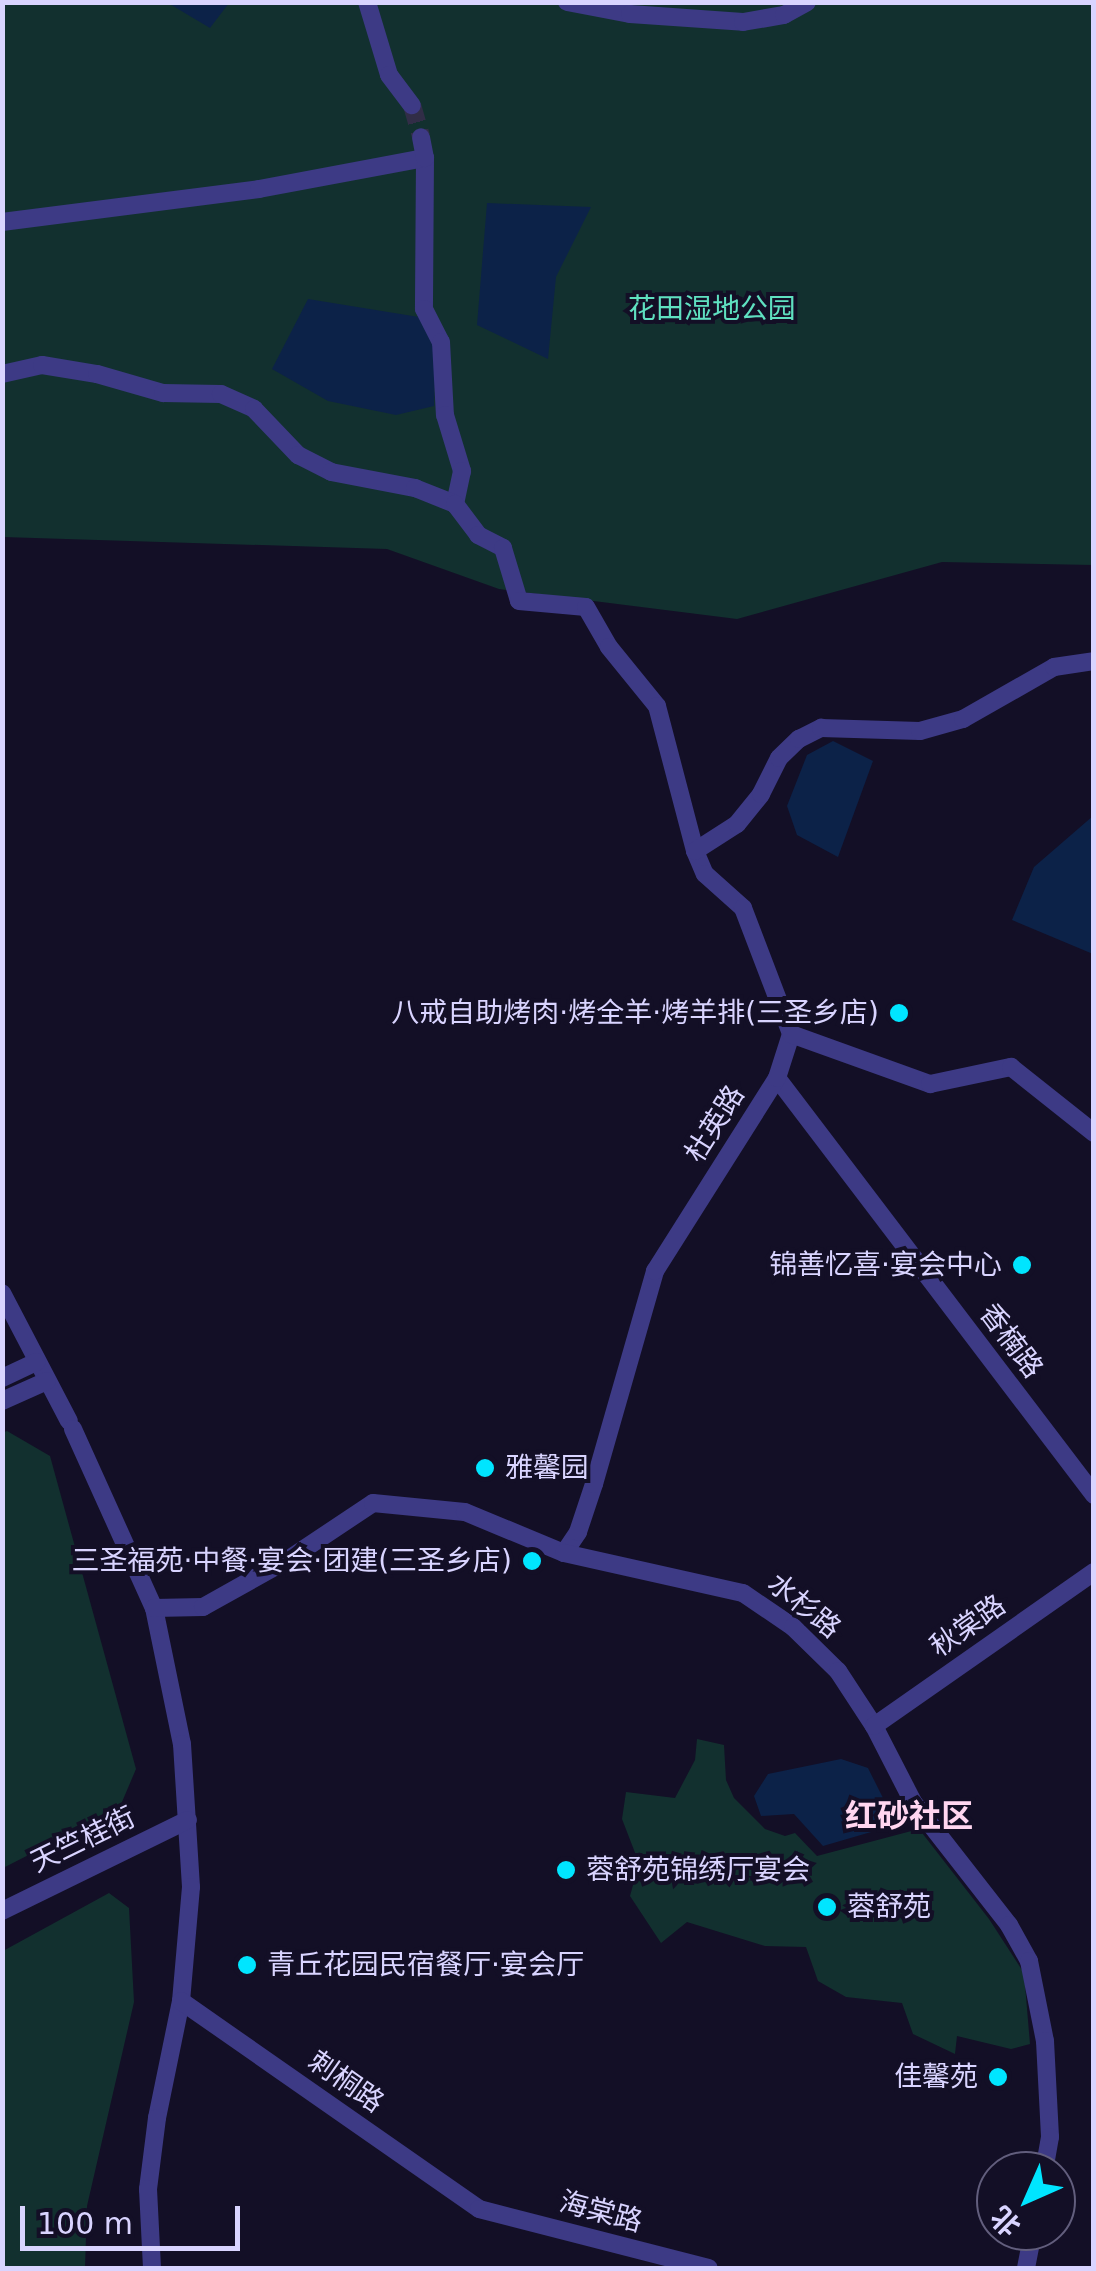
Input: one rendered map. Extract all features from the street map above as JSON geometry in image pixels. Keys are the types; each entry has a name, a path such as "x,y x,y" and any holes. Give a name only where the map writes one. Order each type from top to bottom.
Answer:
{"street":[{"path":"367,2 389,75 412,105"},
{"path":"568,2 630,14 743,22 784,15 807,2"},
{"path":"421,137 425,158 424,308 441,342 445,414 462,471 455,504"},
{"path":"2,222 258,189 425,158"},
{"path":"2,374 42,365 97,374 164,393 221,394 254,409 298,456 331,472 415,488 455,504 478,535 504,548 519,602 586,608 609,647 658,706 695,851 705,874 743,908 791,1034 930,1084 1011,1067 1094,1133"},
{"path":"695,851 737,824 761,794 779,758 799,739 821,728 920,731 963,719 1054,667 1094,662"},
{"name":"杜英路","path":"564,1553 578,1532 594,1484 654,1271 777,1078 791,1034"},
{"name":"香楠路","path":"777,1078 1094,1495"},
{"path":"2,1293 71,1425 154,1608 182,1744 191,1887 181,2001 157,2118 148,2189 152,2268"},
{"path":"2,1378 37,1362"},
{"path":"2,1401 47,1382"},
{"name":"水杉路","path":"154,1608 203,1607 290,1558 373,1503 465,1512 564,1553 744,1593 793,1628 838,1671 874,1726 913,1802 1008,1926 1029,1961 1044,2041 1048,2151"},
{"name":"秋棠路","path":"874,1726 1094,1572"},
{"name":"天竺桂街","path":"2,1911 188,1820"},
{"name":"刺桐路","path":"181,2001 479,2209"},
{"name":"海棠路","path":"479,2209 709,2268"}],"green space":[{"name":"花田湿地公园","path":"3,3 1093,3 1093,565 942,562 737,619 499,589 387,549 3,537"},
{"path":"7,1431 50,1456 136,1769 119,1809 3,1868 2,1433"},
{"path":"697,1739 724,1745 726,1780 734,1798 765,1829 785,1836 795,1833 817,1856 919,1829 989,1919 1024,1973 1030,2044 1011,2049 957,2036 955,2054 913,2034 902,2003 846,1997 818,1981 806,1947 765,1946 687,1922 661,1943 630,1896 639,1863 622,1819 626,1792 675,1798 695,1760"},
{"path":"109,1893 129,1908 134,2002 87,2206 85,2268 3,2268 3,1951"}],"water":[{"path":"229,2 210,28 168,3"},
{"path":"487,203 591,207 556,277 548,359 477,325"},
{"path":"308,299 425,318 436,343 434,406 396,415 328,401 272,369"},
{"path":"833,741 873,761 838,857 797,835 787,806 807,755"},
{"path":"1093,816 1093,954 1012,920 1034,867"},
{"path":"841,1759 868,1768 890,1812 878,1830 823,1846 794,1814 761,1816 754,1796 768,1774"}],"tunnel":[{"path":"412,105 421,137"}],"place":[{"name":"八戒自助烤肉·烤全羊·烤羊排(三圣乡店)","path":"899,1013"},
{"name":"锦善忆喜·宴会中心","path":"1022,1265"},
{"name":"雅馨园","path":"485,1468"},
{"name":"三圣福苑·中餐·宴会·团建(三圣乡店)","path":"532,1561"},
{"name":"蓉舒苑锦绣厅宴会","path":"566,1870"},
{"name":"蓉舒苑","path":"827,1907"},
{"name":"青丘花园民宿餐厅·宴会厅","path":"247,1965"},
{"name":"佳馨苑","path":"998,2077"}],"district":[{"name":"红砂社区","path":"909,1816"}]}
